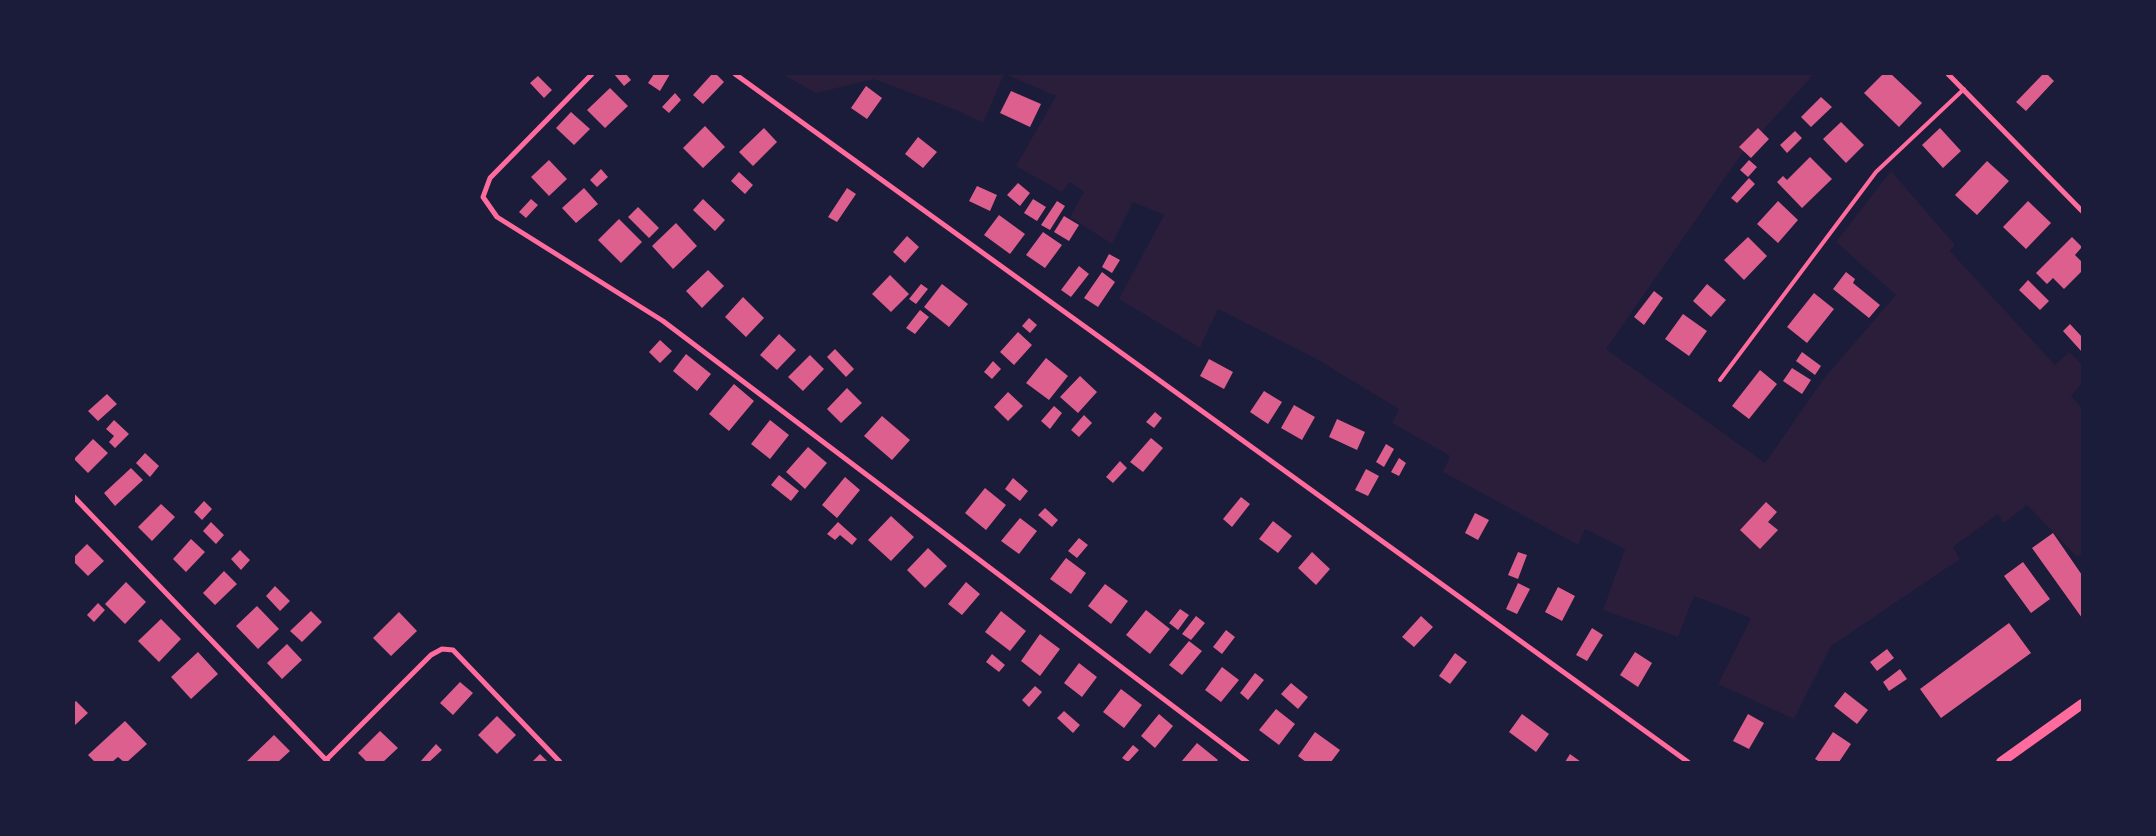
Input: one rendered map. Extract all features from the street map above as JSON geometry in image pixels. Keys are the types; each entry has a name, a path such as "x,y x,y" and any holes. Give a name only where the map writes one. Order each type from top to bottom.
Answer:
{"main road":[{"path":"2001,762 2082,704"}],"street":[{"path":"592,74 490,178 483,197 497,217 663,321 1246,762"},
{"path":"735,74 1688,762"},
{"path":"1948,74 2082,211"},
{"path":"74,497 327,761 431,655 442,649 452,650 560,762"}],"lane":[{"path":"1720,380 1876,172 1964,90"}],"shaded area":[{"path":"782,74 1004,74 983,123 956,110 874,79 816,93"},
{"path":"1005,74 1814,74 1743,152 1606,349 1765,463 1825,377 1896,295 1836,242 1891,171 1955,245 1950,251 2055,365 2069,352 2082,364 2082,383 2071,396 2082,408 2082,554 2077,557 2027,505 2004,523 1998,514 1953,547 1960,559 1831,646 1794,719 1718,684 1751,618 1694,596 1678,637 1603,610 1625,549 1585,529 1578,545 1443,472 1450,456 1392,423 1399,409 1313,357 1218,309 1200,348 1119,299 1164,215 1133,202 1112,244 1070,217 1084,192 1070,182 1062,192 1016,166 1056,96"}],"building":[{"path":"614,74 626,74 631,80 624,86"},
{"path":"654,74 670,74 660,91 648,83"},
{"path":"712,74 716,74 724,82 703,104 693,95"},
{"path":"1883,74 1891,74 1922,103 1899,127 1864,93"},
{"path":"2043,74 2047,74 2054,81 2026,111 2016,102"},
{"path":"538,76 552,90 544,98 530,83"},
{"path":"866,86 882,98 867,119 851,108"},
{"path":"610,88 628,106 605,128 587,110"},
{"path":"1011,91 1041,104 1030,127 1000,113"},
{"path":"675,93 681,100 669,113 662,107"},
{"path":"1821,97 1832,107 1811,127 1801,117"},
{"path":"571,112 590,129 574,145 556,128"},
{"path":"1841,122 1864,145 1846,163 1823,139"},
{"path":"705,126 725,147 703,168 683,148"},
{"path":"764,128 777,142 753,166 739,152"},
{"path":"1758,128 1769,139 1751,158 1739,147"},
{"path":"1940,128 1961,151 1943,168 1922,145"},
{"path":"1795,131 1802,138 1787,153 1780,145"},
{"path":"918,137 937,152 923,168 905,154"},
{"path":"1810,157 1832,179 1802,208 1777,182 1783,176 1787,180"},
{"path":"549,160 567,179 549,196 531,177"},
{"path":"1749,160 1757,167 1748,177 1740,170"},
{"path":"1987,161 2009,181 1977,215 1955,195"},
{"path":"601,169 608,177 597,187 590,180"},
{"path":"739,172 753,185 745,194 731,181"},
{"path":"1749,178 1755,184 1737,203 1731,198"},
{"path":"1018,183 1030,193 1020,206 1007,195"},
{"path":"977,186 997,195 990,211 969,201"},
{"path":"584,188 598,204 576,223 562,208"},
{"path":"847,188 856,194 837,222 828,217"},
{"path":"531,199 538,205 526,218 519,212"},
{"path":"703,199 725,220 715,231 693,210"},
{"path":"1033,199 1046,207 1037,221 1024,213"},
{"path":"1057,201 1065,206 1050,230 1041,225"},
{"path":"1778,201 1798,220 1778,243 1757,224"},
{"path":"2028,201 2051,223 2026,249 2003,227"},
{"path":"638,207 659,228 649,238 628,217"},
{"path":"999,215 1025,234 1010,254 984,235"},
{"path":"1064,216 1079,225 1069,241 1054,232"},
{"path":"619,219 642,242 621,263 598,240"},
{"path":"676,223 697,246 673,269 652,246"},
{"path":"1043,232 1062,245 1045,268 1026,255"},
{"path":"907,236 919,247 905,263 893,252"},
{"path":"1748,237 1767,256 1744,280 1724,260"},
{"path":"2072,237 2082,247 2075,255 2082,262 2082,271 2064,289 2053,278 2047,284 2036,273"},
{"path":"1109,254 1120,260 1112,273 1102,267"},
{"path":"1079,266 1089,274 1071,297 1061,290"},
{"path":"708,270 724,286 702,308 686,291"},
{"path":"1102,272 1115,282 1098,307 1084,298"},
{"path":"1846,272 1855,279 1853,283 1880,305 1869,318 1833,289"},
{"path":"890,275 909,294 891,312 872,294"},
{"path":"2028,280 2049,301 2040,310 2019,290"},
{"path":"921,284 928,289 916,304 909,299"},
{"path":"942,284 968,304 949,327 924,307"},
{"path":"1707,284 1726,300 1711,317 1693,301"},
{"path":"1654,291 1663,298 1644,325 1634,317"},
{"path":"1814,293 1834,309 1807,343 1787,327"},
{"path":"743,297 764,318 746,337 725,317"},
{"path":"920,310 929,317 915,334 906,328"},
{"path":"1683,314 1707,331 1689,356 1665,339"},
{"path":"1029,318 1037,325 1030,333 1022,326"},
{"path":"2070,324 2082,337 2082,352 2063,331"},
{"path":"1018,332 1032,345 1014,365 1000,352"},
{"path":"779,334 796,350 777,370 760,355"},
{"path":"660,340 672,351 660,363 649,352"},
{"path":"835,349 854,369 846,377 827,357"},
{"path":"1802,352 1821,366 1815,375 1796,361"},
{"path":"686,354 711,374 697,391 673,371"},
{"path":"810,355 824,369 803,391 788,377"},
{"path":"1046,358 1068,376 1049,400 1026,383"},
{"path":"1209,359 1233,372 1224,389 1200,376"},
{"path":"993,361 1001,369 992,379 984,372"},
{"path":"1792,368 1811,380 1802,394 1783,381"},
{"path":"1760,370 1777,384 1749,419 1732,406"},
{"path":"1080,376 1097,392 1078,413 1060,397"},
{"path":"734,384 754,401 729,431 709,414"},
{"path":"847,388 862,403 841,423 827,409"},
{"path":"1264,391 1282,402 1268,424 1250,412"},
{"path":"1008,392 1023,406 1008,421 994,407"},
{"path":"107,394 117,404 98,421 88,411"},
{"path":"1294,405 1315,417 1302,440 1281,428"},
{"path":"1054,406 1062,413 1050,429 1041,421"},
{"path":"1155,412 1162,418 1154,428 1146,422"},
{"path":"1084,415 1092,423 1079,437 1071,430"},
{"path":"882,416 910,440 892,460 864,436"},
{"path":"1337,419 1365,432 1357,450 1329,437"},
{"path":"114,420 129,434 115,448 109,442 114,436 106,429"},
{"path":"770,420 789,435 770,459 751,444"},
{"path":"1151,438 1163,448 1143,472 1130,462"},
{"path":"93,439 108,453 88,473 74,459"},
{"path":"1386,444 1394,449 1384,467 1376,462"},
{"path":"808,447 827,463 805,489 786,472"},
{"path":"145,453 159,466 150,477 136,463"},
{"path":"1399,458 1406,463 1399,476 1391,472"},
{"path":"1120,461 1127,468 1113,483 1106,477"},
{"path":"131,468 143,480 115,506 104,493"},
{"path":"1366,469 1379,476 1368,496 1355,490"},
{"path":"779,475 799,491 791,501 771,485"},
{"path":"845,477 860,490 837,518 822,505"},
{"path":"1013,478 1028,491 1020,501 1005,489"},
{"path":"985,488 1006,505 986,530 965,513"},
{"path":"1241,497 1250,504 1232,527 1223,519"},
{"path":"204,501 212,509 202,520 194,512"},
{"path":"1766,502 1777,512 1768,522 1778,530 1760,549 1740,530"},
{"path":"161,504 175,517 152,541 138,527"},
{"path":"1045,508 1058,520 1052,527 1038,515"},
{"path":"1475,513 1489,520 1478,540 1465,533"},
{"path":"891,516 914,537 891,561 868,540"},
{"path":"1020,518 1037,531 1019,554 1001,541"},
{"path":"1273,521 1292,536 1278,553 1259,539"},
{"path":"211,522 224,535 216,544 203,531"},
{"path":"838,522 857,539 852,545 840,535 835,540 827,534"},
{"path":"2053,533 2082,575 2082,618 2032,548"},
{"path":"1079,538 1088,545 1077,558 1068,551"},
{"path":"191,539 205,552 186,572 173,559"},
{"path":"87,544 104,561 88,576 74,562 74,557"},
{"path":"928,548 947,566 925,588 907,570"},
{"path":"240,550 250,560 241,570 231,559"},
{"path":"1312,552 1330,569 1316,585 1298,568"},
{"path":"1518,552 1527,555 1518,579 1508,575"},
{"path":"1066,558 1086,573 1071,594 1050,579"},
{"path":"2023,562 2050,599 2031,613 2004,576"},
{"path":"224,571 237,584 215,605 203,593"},
{"path":"126,582 146,602 125,624 105,604"},
{"path":"966,582 980,594 962,615 948,604"},
{"path":"1518,583 1530,589 1517,614 1506,609"},
{"path":"1105,584 1128,601 1111,624 1088,606"},
{"path":"275,586 290,601 280,611 266,596"},
{"path":"1558,587 1575,596 1562,621 1545,612"},
{"path":"98,603 105,610 94,622 87,615"},
{"path":"257,606 279,629 258,649 236,626"},
{"path":"1180,609 1189,615 1178,630 1169,623"},
{"path":"1146,610 1170,629 1150,654 1126,635"},
{"path":"311,611 322,622 302,642 290,631"},
{"path":"1001,611 1026,631 1010,651 985,632"},
{"path":"399,612 417,631 391,656 373,638"},
{"path":"1196,616 1205,623 1191,640 1182,634"},
{"path":"1421,616 1433,627 1414,647 1402,637"},
{"path":"161,619 181,639 159,662 138,641"},
{"path":"2009,623 2031,653 1941,718 1920,689"},
{"path":"1592,628 1603,635 1587,661 1576,655"},
{"path":"1226,630 1235,637 1222,654 1213,647"},
{"path":"1040,634 1060,649 1040,676 1021,661"},
{"path":"1189,641 1202,651 1182,675 1169,665"},
{"path":"287,644 302,660 282,679 267,663"},
{"path":"1887,649 1894,658 1877,671 1870,662"},
{"path":"198,652 218,674 191,699 171,677"},
{"path":"1635,652 1652,663 1638,687 1620,675"},
{"path":"1455,653 1467,662 1450,684 1439,676"},
{"path":"992,654 1005,665 999,672 986,662"},
{"path":"1079,663 1097,677 1082,697 1064,683"},
{"path":"1222,667 1239,680 1221,702 1205,690"},
{"path":"1900,669 1907,679 1889,691 1883,682"},
{"path":"1255,673 1264,680 1248,700 1240,693"},
{"path":"460,682 473,693 453,715 440,703"},
{"path":"1291,683 1308,697 1298,709 1281,694"},
{"path":"1035,686 1042,692 1029,707 1022,700"},
{"path":"1121,689 1142,705 1124,728 1103,712"},
{"path":"1845,692 1868,710 1857,724 1834,706"},
{"path":"76,701 88,713 74,726 74,703"},
{"path":"1276,709 1295,724 1279,745 1259,730"},
{"path":"1064,711 1080,725 1073,733 1057,718"},
{"path":"1159,714 1173,726 1155,748 1141,736"},
{"path":"1522,714 1549,734 1536,752 1509,732"},
{"path":"1748,714 1764,723 1749,749 1733,741"},
{"path":"497,716 516,735 497,754 478,735"},
{"path":"125,721 147,744 127,762 118,757 112,762 95,762 88,755"},
{"path":"380,731 398,748 383,762 367,762 358,753"},
{"path":"1315,732 1340,750 1331,762 1306,762 1298,756"},
{"path":"1833,732 1851,744 1839,762 1820,762 1815,759"},
{"path":"274,735 290,751 278,762 246,762"},
{"path":"1197,743 1218,760 1216,762 1181,762"},
{"path":"436,744 442,750 429,762 420,762"},
{"path":"1133,745 1139,750 1128,762 1122,758"},
{"path":"540,754 548,762 532,762"},
{"path":"1570,754 1581,762 1565,762"}]}
